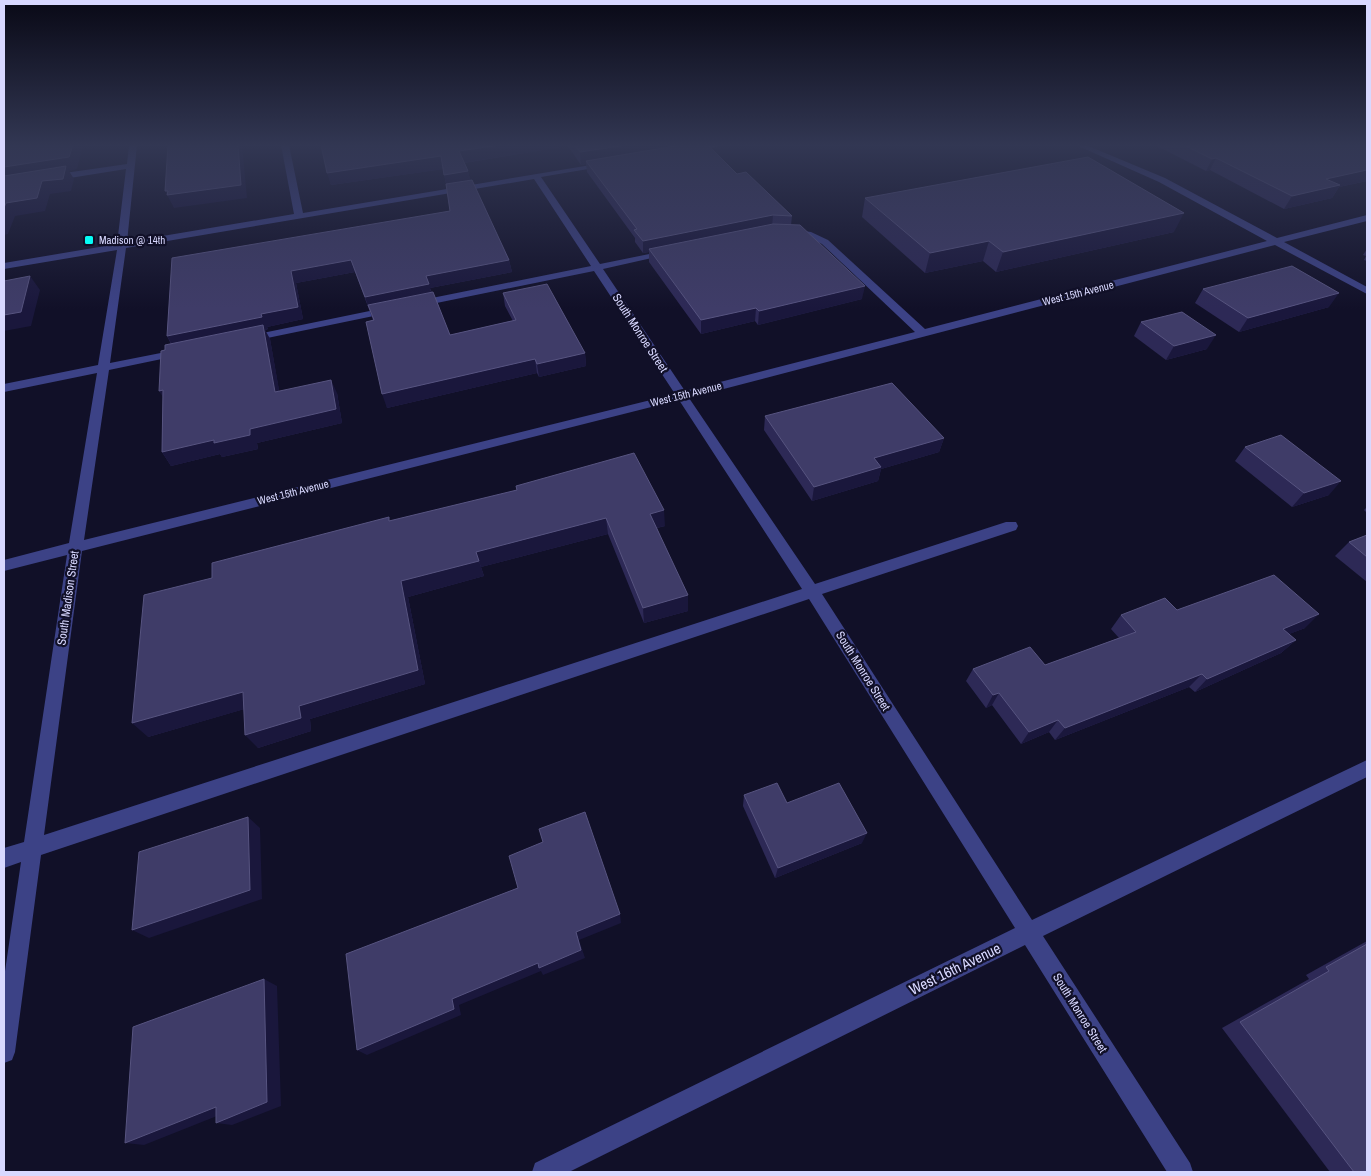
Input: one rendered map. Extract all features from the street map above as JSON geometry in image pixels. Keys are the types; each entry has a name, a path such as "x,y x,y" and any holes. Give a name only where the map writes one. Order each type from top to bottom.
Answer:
{"street":[{"name":"South Madison Street","path":"4,1052 127,200"},
{"path":"296,200 299,217"},
{"path":"4,266 398,200"},
{"name":"South Monroe Street","path":"552,200 813,593 1181,1172"},
{"path":"1199,200 1367,291"},
{"name":"West 15th Avenue","path":"4,565 681,396 1367,218"},
{"path":"781,231 808,234 825,242 922,333"},
{"path":"238,341 679,251"},
{"path":"4,388 189,351"},
{"path":"4,858 813,593 1011,526"},
{"name":"West 16th Avenue","path":"544,1172 1028,932 1367,768"}],"building":[{"path":"4,200 25,200 6,203 4,208"},
{"path":"448,200 481,200 509,260 426,276 429,284 365,297 351,260 291,271 298,307 261,314 262,317 167,336 172,258 450,211"},
{"path":"615,200 775,200 792,216 773,215 643,241 634,230 637,229"},
{"path":"867,200 1162,200 1184,213 1003,252 989,241 930,253"},
{"path":"773,224 800,225 865,286 759,311 756,308 701,320 649,249"},
{"path":"1292,266 1339,293 1248,318 1203,289"},
{"path":"30,276 21,312 4,315 4,281"},
{"path":"547,284 585,353 537,364 535,359 382,394 366,322 374,320 368,305 433,292 450,335 516,320 503,293"},
{"path":"1182,312 1216,335 1174,346 1141,322"},
{"path":"263,325 275,392 331,380 336,409 250,429 250,435 214,443 214,440 162,452 163,390 159,391 161,351 165,350 165,345"},
{"path":"892,383 944,438 874,458 881,467 814,487 765,416"},
{"path":"1281,435 1341,481 1304,493 1245,447"},
{"path":"634,453 664,510 650,514 688,595 643,608 606,518 476,552 479,561 401,581 418,670 299,706 301,718 245,735 243,692 132,723 144,595 212,578 212,563 389,517 389,521 517,490 516,486"},
{"path":"1367,535 1367,557 1349,542"},
{"path":"1274,575 1319,614 1283,629 1296,640 1207,679 1202,674 1065,728 1058,720 1029,732 999,693 993,695 973,669 1030,647 1045,665 1136,632 1121,615 1165,598 1177,610"},
{"path":"777,783 787,803 839,783 867,833 778,868 744,795"},
{"path":"585,812 620,914 576,932 581,950 539,968 538,963 452,999 454,1009 357,1050 346,954 518,888 509,856 543,842 539,829"},
{"path":"248,817 250,890 132,930 139,852"},
{"path":"1367,944 1367,1172 1354,1172 1240,1022 1329,971 1326,967"},
{"path":"264,979 267,1102 216,1123 216,1107 125,1143 133,1027"}],"place":[{"name":"Madison @ 14th","path":"89,240"}]}
